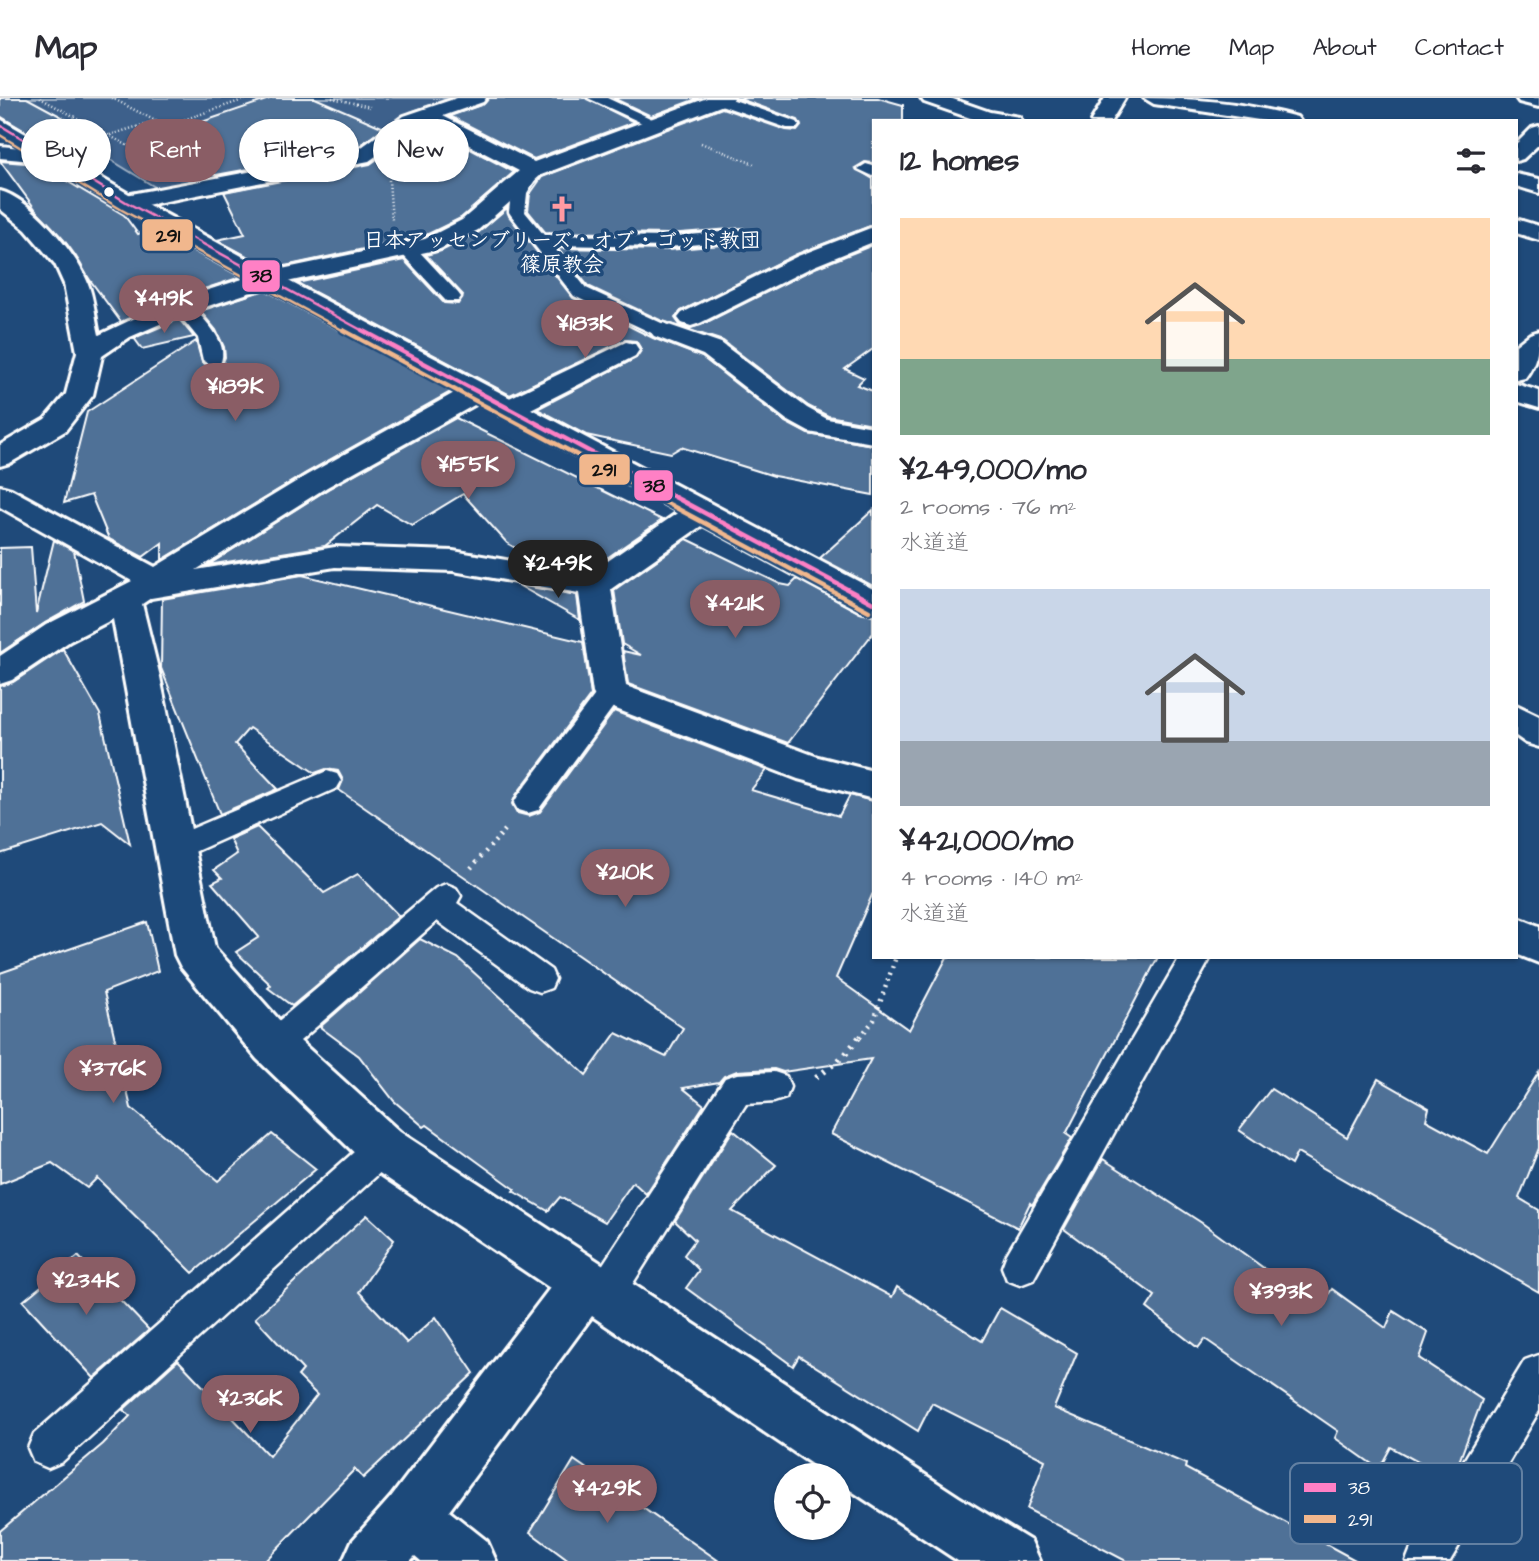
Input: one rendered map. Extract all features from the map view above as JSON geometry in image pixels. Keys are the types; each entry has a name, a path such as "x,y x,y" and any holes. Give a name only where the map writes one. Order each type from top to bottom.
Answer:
{"street":[{"path":"126,202 362,157 411,120 476,98"},
{"path":"931,98 999,119"},
{"path":"1102,119 1115,98"},
{"path":"1154,98 1283,119"},
{"path":"1526,98 1539,101"},
{"path":"90,352 121,332 182,307 267,279 432,244 470,225 533,170 722,99"},
{"path":"427,115 533,170"},
{"path":"0,125 21,137"},
{"path":"0,152 21,154"},
{"path":"1518,181 1539,186"},
{"path":"94,182 475,393 872,602"},
{"path":"0,198 34,225 66,262 76,284 90,352 79,395 55,425 0,457"},
{"path":"1518,227 1539,233"},
{"path":"691,318 806,261 872,234"},
{"path":"663,331 712,349 797,414 819,426 872,435"},
{"path":"1518,367 1527,347 1539,339"},
{"path":"509,409 626,349"},
{"path":"0,672 58,633 141,590 317,481 475,393"},
{"path":"1518,393 1539,401"},
{"path":"2,498 141,590 335,556 453,561 594,585 700,512"},
{"path":"594,585 610,693 811,769 872,785"},
{"path":"141,590 143,677 173,849 196,956 273,1045 383,1148 457,1200 595,1288 939,1517 1011,1561"},
{"path":"1518,719 1539,735 1518,751"},
{"path":"1518,935 1539,946"},
{"path":"372,1561 411,1517 595,1288"},
{"path":"411,1517 467,1561"}],"lane":[{"path":"595,98 658,125"},
{"path":"722,99 792,125"},
{"path":"533,170 519,193 517,212 580,292 663,331"},
{"path":"539,240 668,242 742,234"},
{"path":"401,251 452,297"},
{"path":"182,307 210,339 214,347 213,360"},
{"path":"528,803 610,693"},
{"path":"173,849 327,781"},
{"path":"273,1045 441,900 540,979"},
{"path":"1020,1267 1195,959"},
{"path":"595,1288 737,1089 774,1087"},
{"path":"48,1448 383,1148"},
{"path":"1486,1463 1539,1374"},
{"path":"1427,1561 1437,1544"}],"path":[{"path":"112,98 151,119"},
{"path":"186,119 249,98"},
{"path":"332,98 381,109"},
{"path":"691,139 754,164"},
{"path":"367,154 387,159 401,251"},
{"path":"441,900 528,803"},
{"path":"774,1087 811,1082 844,1056 874,1020 895,959"}],"shaded area":[{"path":"0,98 450,98 410,112 401,119 373,119 373,141 359,152 359,119 239,119 239,175 225,178 225,119 125,119 125,169 111,160 111,119 28,119"},
{"path":"147,182 203,182 160,190"}],"building":[{"path":"0,98 27,98 66,119 21,119 21,129 0,116"},
{"path":"272,98 315,98 373,123 373,136 359,146 359,119 239,119 239,171 225,173 225,119 211,119"},
{"path":"489,98 586,98 634,122 534,159 469,126 469,119 450,116 484,104"},
{"path":"613,98 699,98 651,116"},
{"path":"737,98 878,98 903,105 903,119 872,119 872,163 865,162 855,168 872,178 872,225 797,254 681,311 675,318 680,325 690,328 701,325 815,268 872,245 872,350 845,369 864,378 857,385 872,391 872,424 828,416 808,406 723,341 662,321 588,286 557,248 668,250 742,243 752,236 743,228 668,234 545,232 528,211 530,194 542,177 722,108 786,130 797,131 801,126 798,120"},
{"path":"469,148 514,172 461,218 424,236 271,269 217,240 245,234 224,192 276,182 359,182 359,166 373,162 373,182 469,182"},
{"path":"0,161 21,163 21,182 68,182 124,215 138,234 151,230 168,249 184,246 241,277 164,302 121,322 64,240 36,210"},
{"path":"507,208 509,216 573,298 653,338 702,357 785,422 808,434 872,445 872,495 774,476 681,447 671,453 586,435 537,409 636,358 641,349 636,341 625,340 510,395 297,283 404,260 444,303 458,304 463,295 426,255 441,251 479,232"},
{"path":"265,290 452,391 306,473 162,560 162,543 143,557 109,539 91,495 64,503 87,412 196,341 202,362 212,368 221,367 225,357 224,347 216,330 200,311"},
{"path":"179,319 194,337 142,349 134,338"},
{"path":"456,418 662,520 588,571 541,563 507,543 463,494 412,525 377,505 325,546 208,565 328,489"},
{"path":"872,511 872,585 820,558"},
{"path":"687,539 780,584 790,586 797,579 860,613 872,616 872,634 788,743 628,684 623,651 641,655 622,644 614,590"},
{"path":"54,540 74,551 84,601 0,653 0,548 31,547 36,613"},
{"path":"302,575 583,642 591,695 516,795 512,804 517,813 529,816 540,812 614,711 767,770 751,790 839,816 850,795 872,801 872,895 836,978 909,1030 946,959 1157,959 1066,1134 1072,1138 1032,1205 1030,1203 1018,1228 831,1134 871,1059 783,1072 774,1069 737,1071 724,1076 719,1082 683,1088 704,1105 646,1194 633,1182 605,1222 560,1197 548,1211 513,1191 515,1189 427,1125 424,1127 394,1101 359,1056 320,1027 420,939 458,958 586,1075 616,1033 666,1057 683,1028 339,790 343,780 338,771 326,769 315,773 249,728 235,744 278,789 220,814 161,668 162,599"},
{"path":"518,585 577,595 580,620"},
{"path":"63,649 100,714 130,844 102,822 0,854 0,686 13,682"},
{"path":"257,827 324,893 358,874 399,916 292,1006 268,988 271,985 236,952 259,937 212,883 222,878 214,870 237,854 230,839"},
{"path":"147,922 158,971 104,992 131,1108 218,1181 272,1134 316,1169 193,1273 97,1178 87,1188 52,1163 0,1184 0,973"},
{"path":"1539,1072 1539,1148 1519,1198 1539,1210 1539,1292 1297,1153 1291,1165 1239,1130 1271,1089 1347,1137 1378,1079 1429,1108 1426,1120 1488,1154"},
{"path":"733,1130 776,1165 732,1211 892,1297 897,1287 982,1341 1000,1308 1077,1353 1054,1408 1186,1464 1185,1468 1290,1525 1290,1544 1326,1544 1357,1561 1126,1561 1027,1509 1045,1460 932,1403 918,1431 799,1356 793,1366 686,1288 699,1270 684,1255 695,1240 675,1221"},
{"path":"1103,1159 1202,1223 1287,1285 1291,1277 1325,1299 1332,1289 1386,1328 1393,1311 1428,1333 1419,1358 1482,1400 1458,1463 1420,1463 1391,1447 1382,1463 1370,1463 1335,1438 1338,1431 1205,1339 1198,1348 1147,1308 1155,1296 1064,1229"},
{"path":"367,1215 394,1240 359,1292 407,1343 436,1317 474,1373 363,1478 355,1469 265,1561 0,1561 0,1531 103,1444 130,1416 123,1410 178,1360 269,1456 317,1395 298,1376 303,1370 255,1318"},
{"path":"78,1256 149,1330 94,1378 23,1301"},
{"path":"574,1460 719,1561 569,1561 530,1532"}],"transit line":[{"name":"38","path":"0,125 126,202 252,271 872,602"},
{"name":"291","path":"0,135 122,210 869,611"}],"place":[{"name":"日本アッセンブリーズ・オブ・ゴッド教団 篠原教会","path":"562,209"}]}
